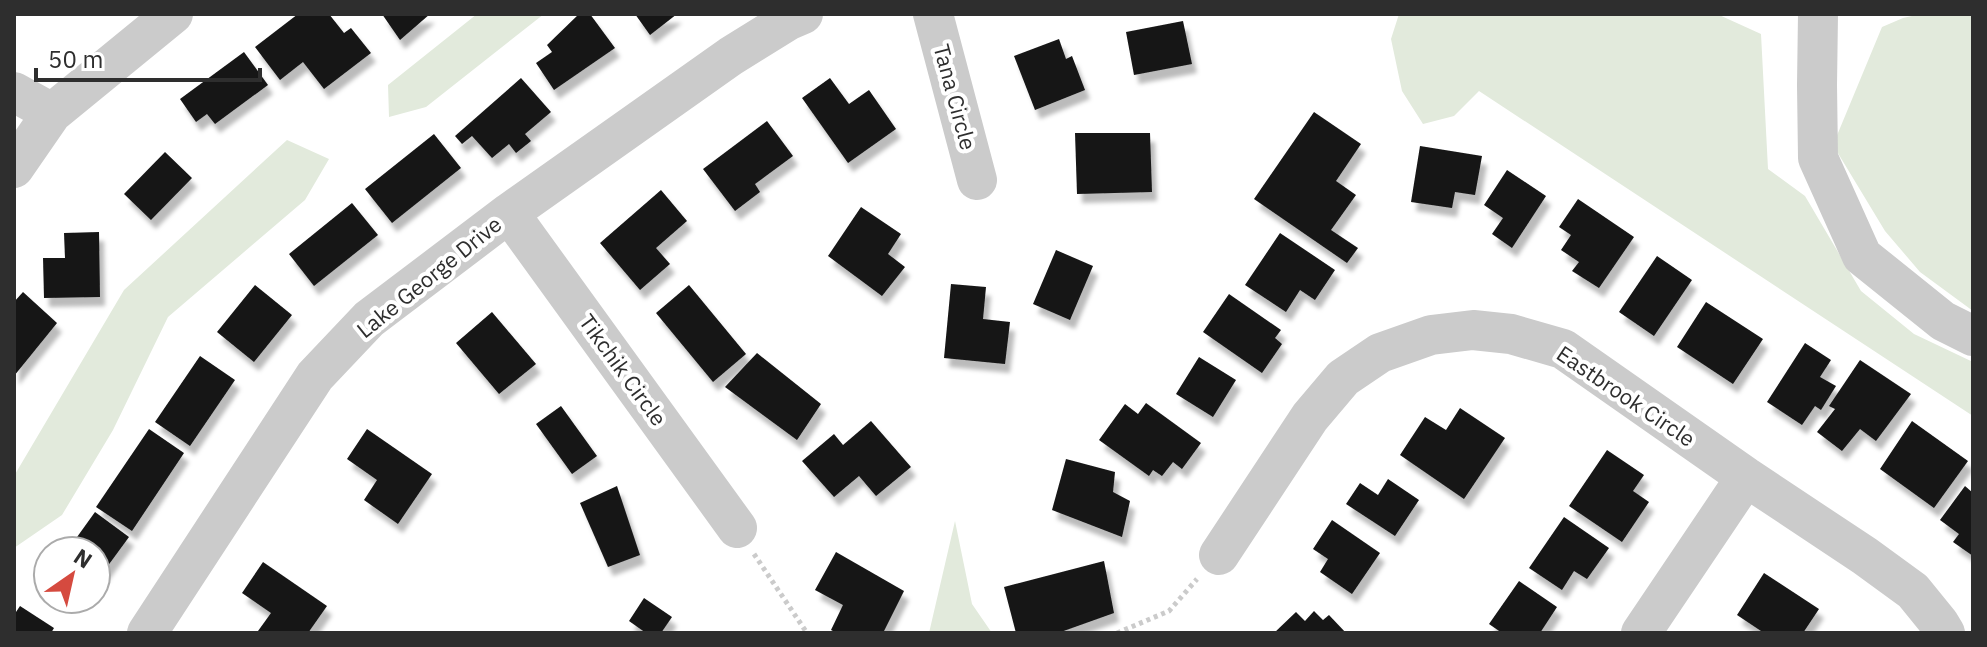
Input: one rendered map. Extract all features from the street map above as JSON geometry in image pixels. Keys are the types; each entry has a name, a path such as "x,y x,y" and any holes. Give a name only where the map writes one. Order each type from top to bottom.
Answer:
{"street":[{"path":"14,168 52,113 173,14"},
{"name":"Lake George Drive","path":"152,631 315,376 369,319 509,213 731,56 803,14"},
{"name":"Tana Circle","path":"933,14 977,180"},
{"path":"1818,14 1818,158 1862,256 1943,321 1973,336"},
{"path":"14,92 52,113"},
{"name":"Tikchik Circle","path":"509,213 737,528"},
{"name":"Eastbrook Circle","path":"1219,555 1310,417 1343,378 1380,353 1431,335 1486,331 1511,334 1563,349 1913,591 1945,633"},
{"path":"1641,633 1746,477"}],"path":[{"path":"737,528 807,633"},
{"path":"1117,633 1169,611 1219,555"}],"shaded area":[{"path":"477,14 544,14 426,107 389,117 388,85"},
{"path":"1399,14 1717,14 1761,34 1768,169 1805,196 1861,291 1914,334 1973,362 1973,416 1479,91 1454,116 1423,124 1402,91 1391,39"},
{"path":"1921,14 1973,14 1973,311 1920,272 1885,231 1833,145 1882,27"},
{"path":"287,140 329,159 305,200 168,317 113,430 62,515 14,548 14,476 124,290"},
{"path":"955,521 972,604 992,633 929,633"}],"building":[{"path":"298,14 329,14 344,33 351,28 371,53 324,89 303,62 280,80 255,47"},
{"path":"382,14 430,14 400,40"},
{"path":"579,14 590,14 615,48 554,90 536,63 552,52 547,45"},
{"path":"635,14 677,14 650,35"},
{"path":"1183,21 1192,64 1134,75 1126,32"},
{"path":"1059,39 1066,59 1072,56 1085,90 1035,110 1014,56"},
{"path":"244,52 268,85 215,124 207,114 196,122 180,99"},
{"path":"521,78 551,112 525,134 531,141 516,153 509,144 492,158 472,136 462,144 455,136"},
{"path":"830,78 849,104 869,90 896,129 848,163 802,98"},
{"path":"1314,112 1361,144 1336,181 1356,195 1331,230 1358,248 1347,263 1254,199"},
{"path":"767,121 793,156 755,184 760,192 735,211 703,169"},
{"path":"1075,133 1150,133 1152,192 1077,194"},
{"path":"434,134 461,168 392,223 365,189"},
{"path":"1420,146 1482,156 1475,195 1455,192 1452,208 1411,202"},
{"path":"165,152 192,178 151,220 124,194"},
{"path":"1507,170 1546,196 1512,248 1492,234 1503,218 1484,205"},
{"path":"661,190 687,221 656,248 670,264 640,290 600,243"},
{"path":"1578,199 1634,237 1599,288 1572,271 1579,262 1561,250 1571,235 1559,227"},
{"path":"352,203 378,235 314,286 289,254"},
{"path":"861,207 901,234 888,254 905,267 882,296 828,256"},
{"path":"99,232 100,297 44,298 43,258 65,258 64,233"},
{"path":"1280,233 1335,270 1315,300 1300,290 1286,312 1245,285"},
{"path":"1056,250 1093,266 1070,320 1033,304"},
{"path":"1657,256 1692,280 1654,336 1619,312"},
{"path":"951,284 986,287 983,319 1010,322 1005,364 944,358"},
{"path":"255,285 292,315 254,362 217,332"},
{"path":"689,285 746,354 713,382 656,313"},
{"path":"23,292 57,323 14,376 14,302"},
{"path":"1229,294 1281,330 1275,338 1282,344 1262,373 1203,332"},
{"path":"1706,302 1763,339 1733,384 1677,347"},
{"path":"492,312 536,364 499,394 456,343"},
{"path":"1805,343 1831,360 1820,377 1836,386 1821,410 1815,406 1802,425 1767,402"},
{"path":"757,353 821,404 797,440 725,387"},
{"path":"200,356 235,380 190,446 155,422"},
{"path":"1199,357 1236,380 1213,417 1176,394"},
{"path":"1860,360 1911,394 1876,441 1860,429 1842,451 1817,432 1835,409 1829,406"},
{"path":"1146,403 1201,443 1182,469 1173,462 1162,476 1153,470 1149,476 1099,440 1125,404 1138,414"},
{"path":"561,406 597,456 572,474 536,424"},
{"path":"1460,408 1505,438 1464,499 1400,455 1425,417 1446,430"},
{"path":"871,421 911,467 876,496 859,476 834,497 802,461 834,434 843,445"},
{"path":"1912,421 1968,461 1934,508 1880,469"},
{"path":"149,429 184,453 132,531 96,507"},
{"path":"367,429 432,474 398,524 364,500 377,480 347,459"},
{"path":"1607,450 1644,475 1633,491 1649,502 1622,542 1569,506"},
{"path":"1066,459 1115,472 1113,492 1130,501 1122,537 1052,510"},
{"path":"1388,479 1419,500 1395,536 1346,504 1360,483 1378,495"},
{"path":"617,486 640,555 608,567 580,503"},
{"path":"1965,486 1973,493 1973,556 1953,542 1959,534 1940,520"},
{"path":"95,512 129,537 112,560 112,535 78,535"},
{"path":"1564,517 1609,548 1587,579 1574,571 1562,590 1529,568"},
{"path":"1332,520 1380,553 1352,594 1320,572 1328,559 1313,549"},
{"path":"836,552 904,591 883,633 837,633 831,630 843,605 815,590"},
{"path":"1104,561 1114,613 1058,633 1016,633 1004,587"},
{"path":"263,562 327,606 308,633 258,631 271,613 242,593"},
{"path":"1764,573 1819,609 1803,633 1764,633 1737,615"},
{"path":"1519,581 1557,607 1540,633 1502,633 1489,624"},
{"path":"644,598 672,617 661,633 646,633 629,621"},
{"path":"20,606 54,628 51,633 14,633 14,615"},
{"path":"1314,611 1323,620 1329,615 1346,633 1274,633 1296,612 1305,621"}]}
